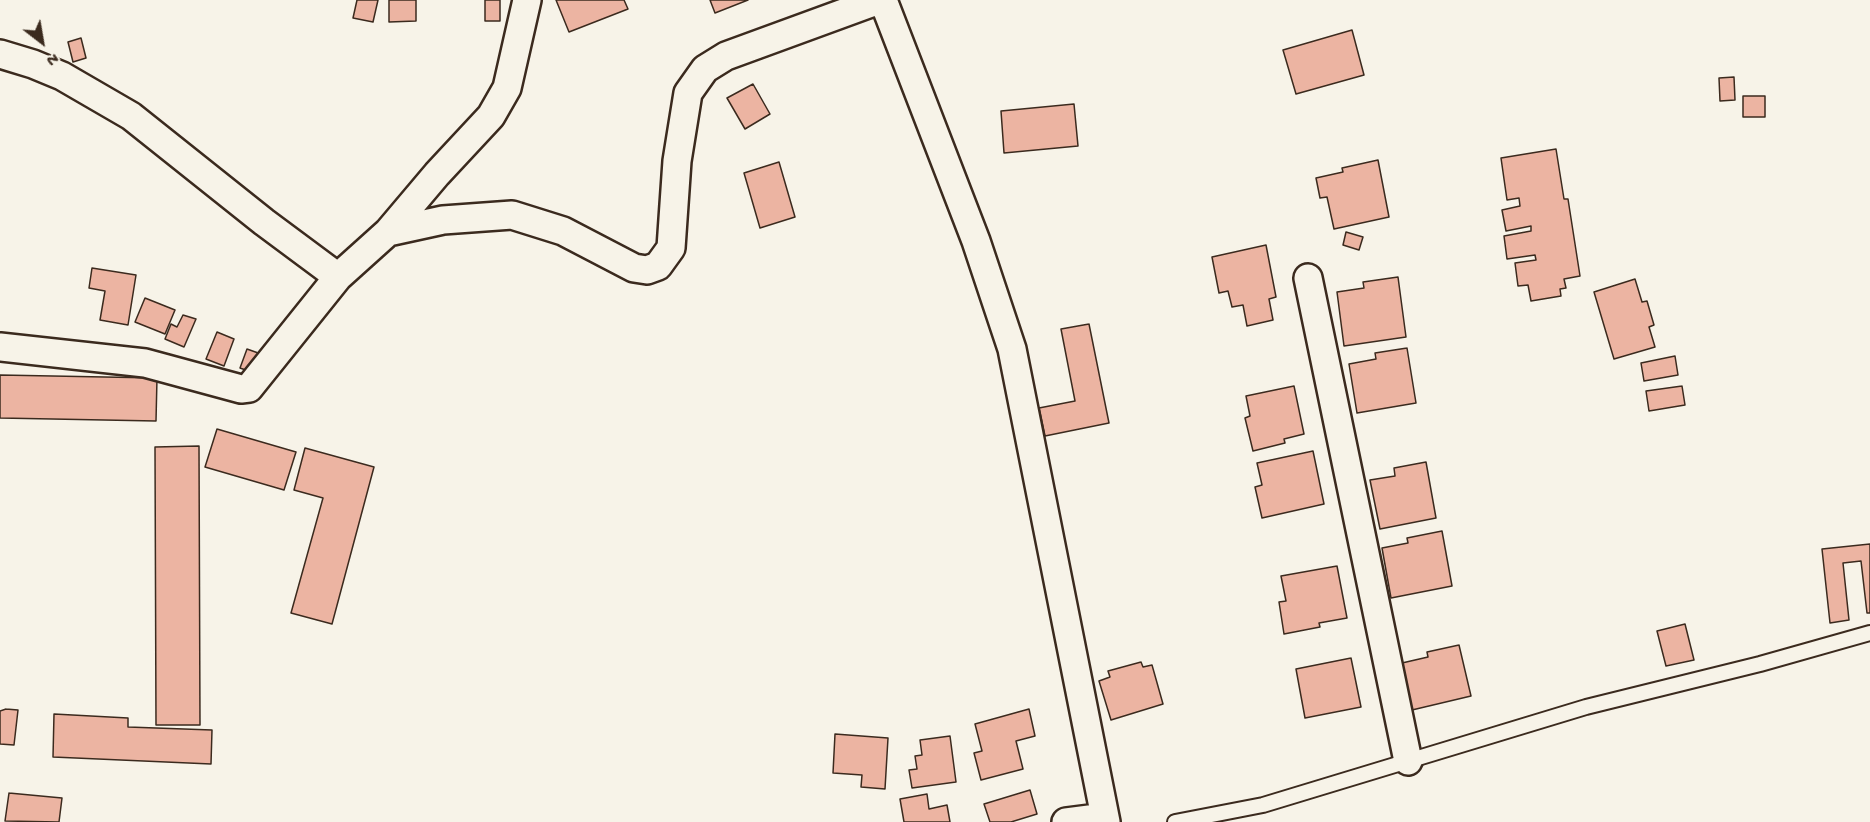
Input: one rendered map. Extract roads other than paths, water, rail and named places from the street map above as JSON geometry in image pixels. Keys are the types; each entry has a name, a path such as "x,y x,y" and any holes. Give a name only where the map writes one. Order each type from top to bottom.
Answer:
{"street":[{"path":"0,347 145,363 247,389 338,277 388,232 437,174 491,116 507,88 527,0"},
{"path":"388,232 443,220 512,215 563,231 634,268 647,270 658,266 671,248 677,161 688,93 705,69 726,56 881,0 976,241 1012,349 1105,819 1066,822"},
{"path":"0,54 62,76 131,116 264,222 338,277"},
{"path":"1308,278 1408,761"}],"lane":[{"path":"1175,822 1263,804 1586,707 1760,664 1870,633"}]}
